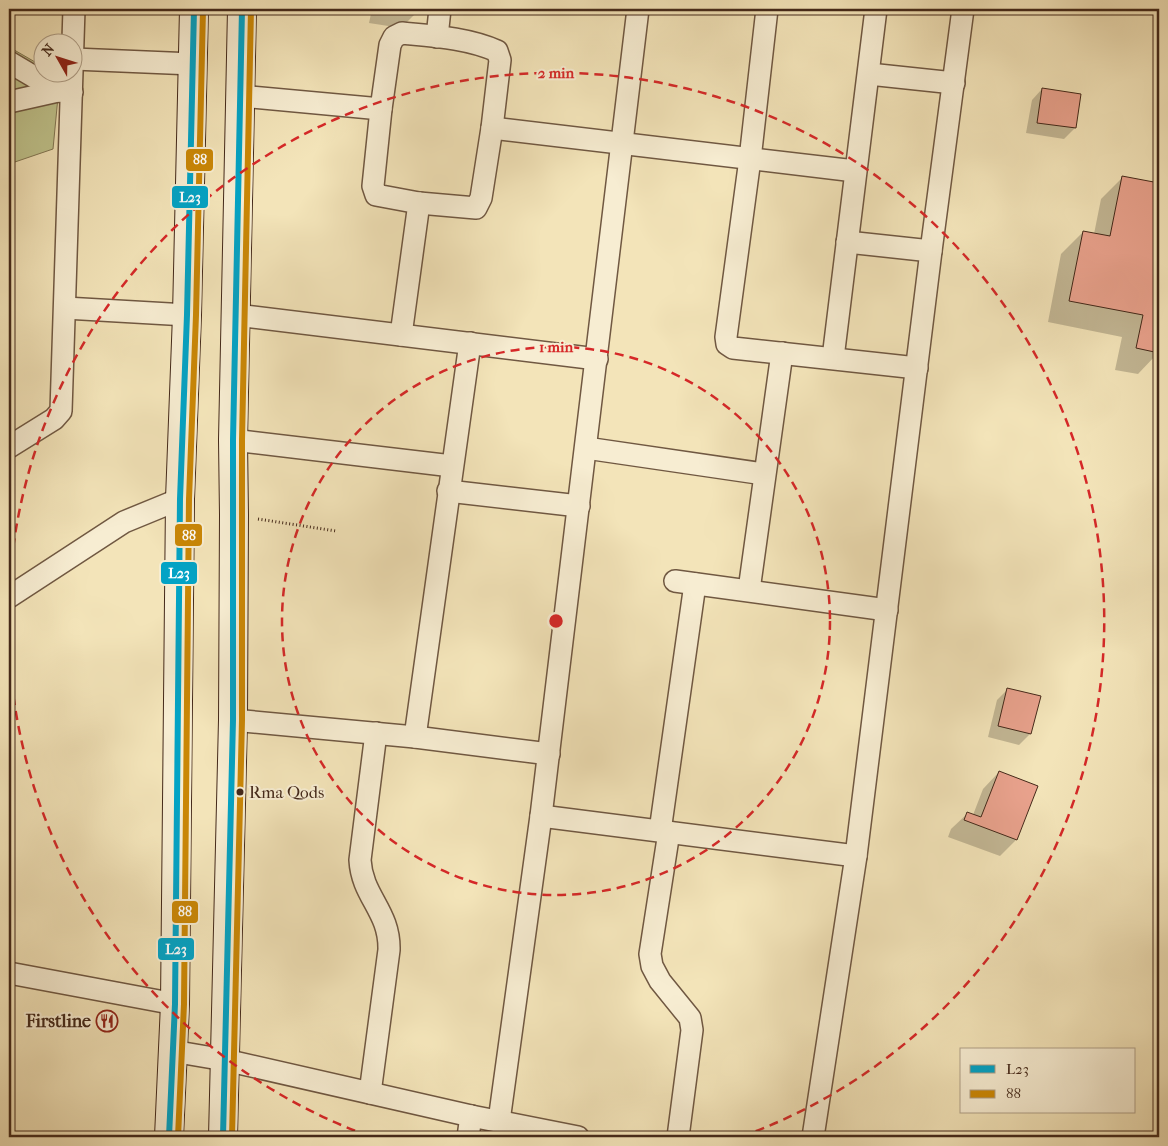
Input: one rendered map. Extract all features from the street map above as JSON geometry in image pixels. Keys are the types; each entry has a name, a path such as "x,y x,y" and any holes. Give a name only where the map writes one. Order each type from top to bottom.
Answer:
{"street":[{"path":"74,9 74,32"},
{"path":"169,1137 175,1004 180,499 187,315 194,9"},
{"path":"223,1137 233,720 233,440 242,9"},
{"path":"437,37 440,9"},
{"path":"499,1121 549,754 638,9"},
{"path":"767,9 750,159 726,337 727,344 733,348 917,368"},
{"path":"833,358 876,9"},
{"path":"813,1137 856,856 931,251 964,9"},
{"path":"402,34 437,37 487,46 497,50 500,60 492,128 481,198 476,208 419,203 376,195 373,186 381,109 390,45 394,37 402,34"},
{"path":"82,58 193,64"},
{"path":"9,62 65,92"},
{"path":"869,74 954,83"},
{"path":"9,447 54,419 61,412 65,308 65,92 68,82"},
{"path":"9,102 65,92"},
{"path":"240,96 381,109"},
{"path":"492,128 855,171"},
{"path":"401,335 419,203"},
{"path":"847,242 931,251"},
{"path":"65,308 187,315"},
{"path":"236,315 596,359"},
{"path":"416,737 448,491 470,343"},
{"path":"749,590 782,353"},
{"path":"233,440 452,466"},
{"path":"586,448 764,474"},
{"path":"448,491 579,506"},
{"path":"9,597 124,522 180,499"},
{"path":"678,1137 692,1030 690,1018 660,982 652,966 650,954 664,832 685,582 886,610"},
{"path":"233,720 416,737 549,754"},
{"path":"370,1093 390,950 390,936 384,918 364,884 360,860 376,733"},
{"path":"541,816 856,856"},
{"path":"9,973 175,1004"},
{"path":"172,1051 224,1060 471,1116 578,1137"},
{"path":"468,1137 471,1116"}],"path":[{"path":"234,515 336,531"}],"green space":[{"path":"9,47 32,60 32,82 59,82 53,149 9,164"}],"building":[{"path":"395,9 419,9 418,13"},
{"path":"1042,88 1081,94 1076,128 1037,123"},
{"path":"1122,176 1159,183 1159,353 1136,348 1143,315 1069,301 1083,231 1110,236"},
{"path":"1007,688 1041,696 1031,734 998,726"},
{"path":"999,771 1038,786 1017,840 964,820 967,812 981,817"}],"transit line":[{"name":"L23","path":"169,1137 175,1004 180,499 187,315 194,9"},
{"name":"88","path":"178,1137 184,1004 189,499 196,315 203,9"},
{"name":"L23","path":"223,1137 233,720 233,440 242,9"},
{"name":"88","path":"232,1137 242,720 242,440 251,9"}],"place":[{"name":"Rma Qods","path":"240,792"},
{"name":"Firstline","path":"107,1021"}]}
